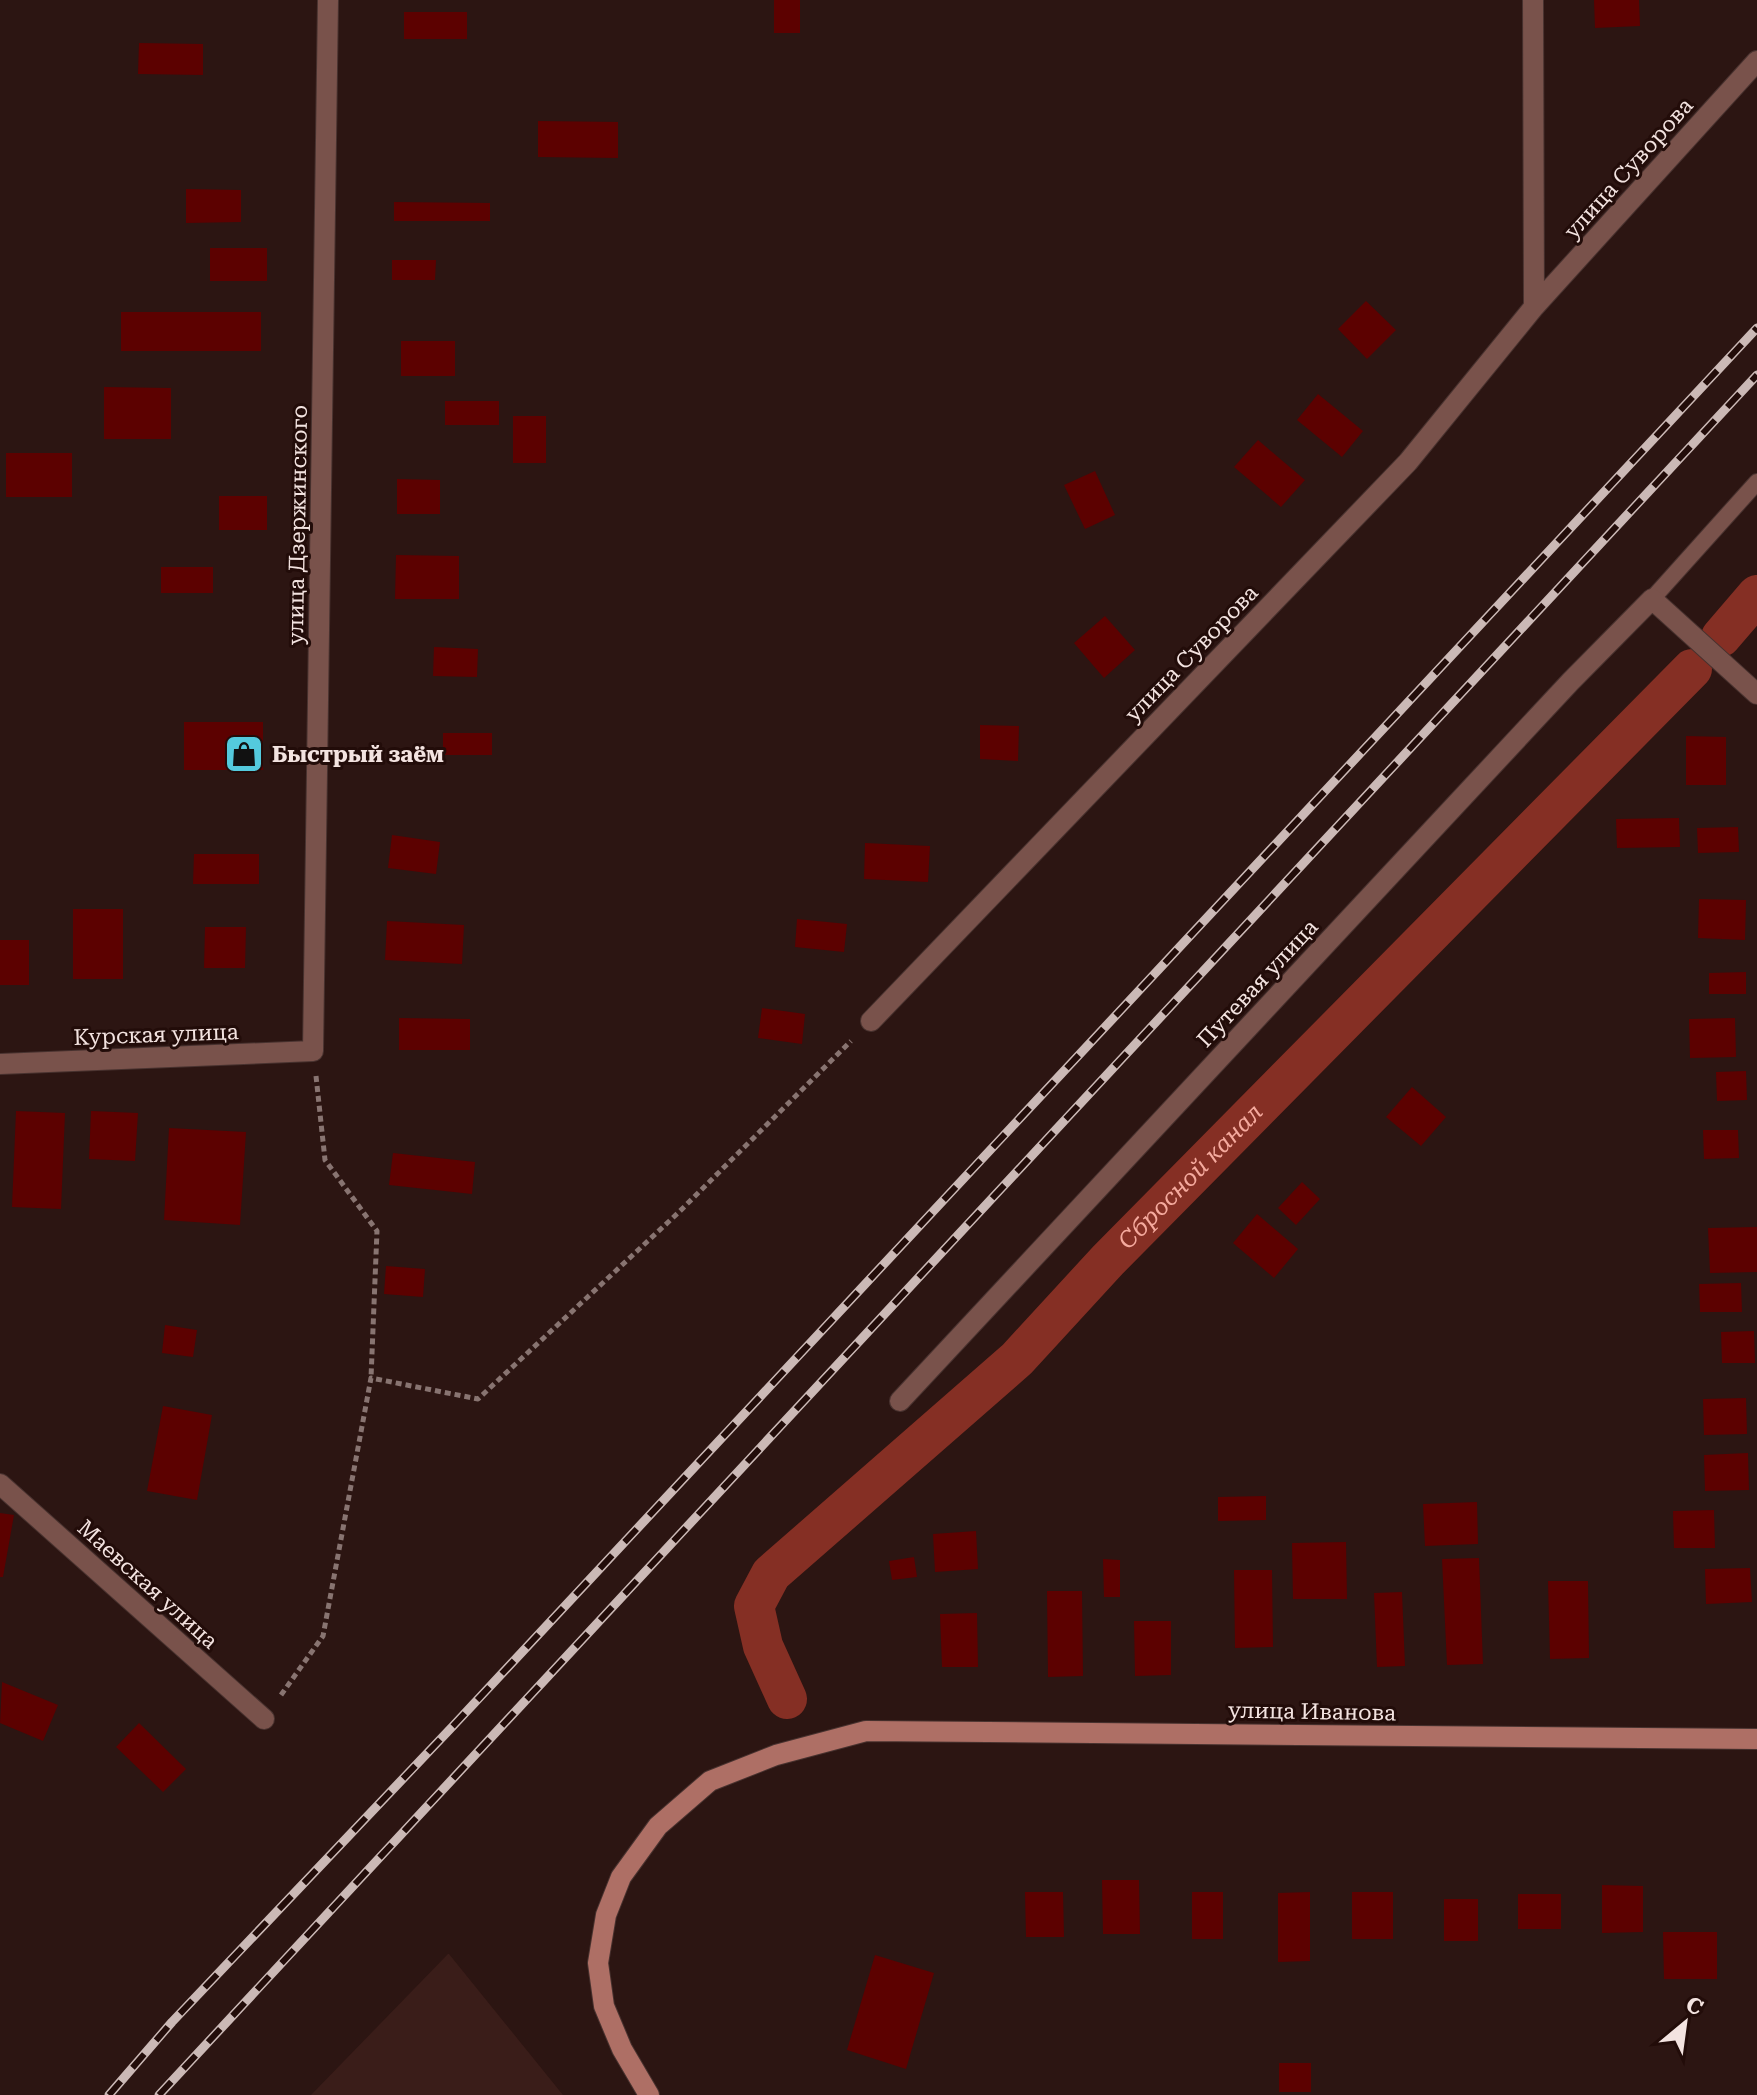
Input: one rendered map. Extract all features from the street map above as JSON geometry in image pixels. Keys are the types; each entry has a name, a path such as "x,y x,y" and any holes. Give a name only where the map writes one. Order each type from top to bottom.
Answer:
{"street":[{"name":"улица Дзержинского","path":"313,1051 328,0"},
{"name":"улица Суворова","path":"1533,0 1534,307"},
{"name":"улица Суворова","path":"871,1021 1408,462 1534,307 1757,61"},
{"path":"1652,599 1757,694"},
{"name":"Путевая улица","path":"900,1401 1550,704 1652,599"},
{"name":"Курская улица","path":"0,1064 313,1051"},
{"name":"Маевская улица","path":"0,1484 264,1719"},
{"name":"улица Иванова","path":"649,2095 622,2049 604,2006 598,1963 606,1915 621,1877 658,1826 710,1781 776,1755 866,1731 1757,1739"}],"lane":[{"path":"1652,599 1757,482"}],"path":[{"path":"371,1378 478,1399 679,1212 871,1021"},
{"path":"264,1719 323,1636 371,1378 377,1231 325,1160 313,1051"}],"shaded area":[{"path":"448,1954 563,2095 311,2095"}],"building":[{"path":"774,0 800,0 800,33 774,33"},
{"path":"1594,0 1639,0 1640,26 1595,28"},
{"path":"404,12 467,12 467,39 404,39"},
{"path":"139,43 203,44 203,75 138,74"},
{"path":"538,121 618,122 618,158 538,157"},
{"path":"186,189 241,190 241,222 186,223"},
{"path":"394,202 490,203 490,221 394,221"},
{"path":"210,248 267,248 267,281 210,281"},
{"path":"392,260 436,260 435,280 392,280"},
{"path":"1366,301 1396,330 1367,359 1338,329"},
{"path":"121,312 261,312 261,351 121,351"},
{"path":"401,341 455,341 455,376 401,376"},
{"path":"104,387 171,388 171,439 104,439"},
{"path":"1318,394 1363,431 1342,457 1297,420"},
{"path":"445,401 499,401 499,425 445,425"},
{"path":"513,416 546,416 546,463 513,463"},
{"path":"1258,440 1305,480 1281,507 1234,467"},
{"path":"6,453 72,453 72,497 6,497"},
{"path":"1095,471 1115,515 1085,529 1064,485"},
{"path":"397,479 440,480 440,514 397,514"},
{"path":"219,496 267,496 267,530 219,530"},
{"path":"396,555 459,556 459,599 395,599"},
{"path":"161,567 213,567 213,593 161,593"},
{"path":"1105,616 1135,650 1104,678 1074,643"},
{"path":"434,647 478,649 477,677 433,676"},
{"path":"184,722 263,722 263,770 184,770"},
{"path":"980,725 1019,726 1018,761 980,759"},
{"path":"443,733 492,733 492,755 443,755"},
{"path":"1686,736 1726,737 1726,785 1686,785"},
{"path":"1679,818 1680,847 1617,848 1616,819"},
{"path":"1738,827 1739,852 1698,853 1697,828"},
{"path":"392,835 440,842 436,874 388,868"},
{"path":"865,843 930,846 928,882 864,879"},
{"path":"194,854 259,854 259,884 193,884"},
{"path":"1699,899 1746,900 1745,940 1698,938"},
{"path":"73,909 123,909 123,979 73,979"},
{"path":"797,919 847,924 844,952 795,947"},
{"path":"387,921 464,925 462,964 385,960"},
{"path":"205,927 246,927 245,968 204,968"},
{"path":"0,940 29,940 29,985 0,985"},
{"path":"1746,972 1746,994 1709,994 1709,973"},
{"path":"762,1008 805,1014 802,1044 758,1038"},
{"path":"399,1018 470,1019 470,1050 399,1050"},
{"path":"1735,1018 1736,1057 1690,1058 1689,1019"},
{"path":"1746,1071 1747,1100 1717,1101 1716,1072"},
{"path":"1412,1087 1446,1117 1421,1146 1386,1117"},
{"path":"16,1111 65,1113 61,1209 12,1207"},
{"path":"91,1111 138,1113 135,1161 89,1159"},
{"path":"169,1128 246,1132 240,1225 164,1220"},
{"path":"1703,1130 1738,1130 1739,1158 1704,1159"},
{"path":"393,1153 475,1162 472,1194 389,1185"},
{"path":"1302,1182 1320,1199 1296,1225 1278,1208"},
{"path":"1257,1214 1298,1249 1274,1278 1233,1243"},
{"path":"1757,1227 1757,1272 1710,1273 1708,1228"},
{"path":"386,1266 425,1269 423,1297 384,1294"},
{"path":"1741,1283 1742,1312 1700,1312 1699,1284"},
{"path":"165,1325 197,1330 193,1357 162,1353"},
{"path":"1754,1331 1755,1363 1722,1363 1721,1332"},
{"path":"1746,1398 1747,1434 1704,1435 1703,1399"},
{"path":"163,1406 212,1415 197,1500 147,1491"},
{"path":"1748,1453 1749,1490 1705,1491 1704,1455"},
{"path":"1266,1496 1266,1520 1218,1521 1218,1497"},
{"path":"1477,1502 1478,1544 1425,1546 1423,1504"},
{"path":"1714,1510 1715,1548 1674,1548 1673,1511"},
{"path":"0,1513 14,1515 3,1577 0,1577"},
{"path":"976,1531 978,1569 935,1572 933,1534"},
{"path":"1346,1542 1347,1599 1293,1599 1292,1543"},
{"path":"914,1557 917,1577 892,1580 889,1561"},
{"path":"1479,1558 1483,1664 1447,1665 1442,1559"},
{"path":"1103,1559 1120,1560 1120,1597 1104,1597"},
{"path":"1750,1568 1752,1602 1706,1604 1705,1569"},
{"path":"1234,1570 1272,1570 1273,1647 1235,1648"},
{"path":"1548,1581 1588,1581 1589,1658 1550,1659"},
{"path":"1047,1591 1082,1591 1083,1676 1048,1677"},
{"path":"1402,1592 1405,1666 1377,1667 1374,1593"},
{"path":"977,1613 978,1667 942,1667 940,1614"},
{"path":"1134,1621 1171,1621 1171,1675 1135,1676"},
{"path":"2,1682 58,1705 43,1741 0,1723"},
{"path":"139,1723 186,1769 163,1792 116,1747"},
{"path":"1102,1880 1139,1880 1140,1934 1103,1934"},
{"path":"1602,1885 1643,1886 1643,1932 1602,1933"},
{"path":"1025,1892 1063,1892 1064,1937 1026,1937"},
{"path":"1192,1892 1223,1892 1223,1939 1192,1939"},
{"path":"1310,1892 1310,1961 1278,1962 1278,1893"},
{"path":"1352,1892 1393,1892 1393,1939 1352,1939"},
{"path":"1518,1894 1561,1894 1561,1929 1518,1929"},
{"path":"1444,1899 1478,1899 1478,1941 1444,1941"},
{"path":"1663,1932 1717,1932 1717,1979 1664,1979"},
{"path":"875,1955 934,1973 906,2069 847,2050"},
{"path":"1279,2063 1311,2063 1311,2092 1279,2092"}],"waterway":[{"name":"Сбросной канал","path":"1721,637 1757,595"},
{"name":"Сбросной канал","path":"787,1699 763,1646 754,1606 771,1574 1017,1359 1108,1260 1692,669"}],"railway":[{"path":"109,2095 172,2022 453,1726 1757,328"},
{"path":"159,2095 1757,375"}],"place":[{"name":"Быстрый заём","path":"244,754"}]}
